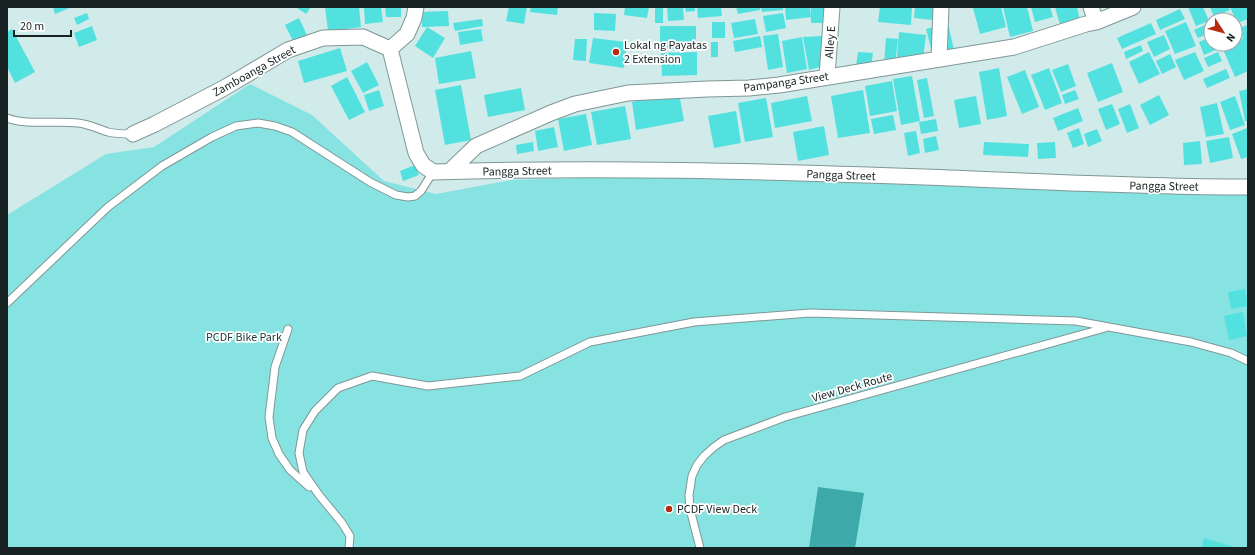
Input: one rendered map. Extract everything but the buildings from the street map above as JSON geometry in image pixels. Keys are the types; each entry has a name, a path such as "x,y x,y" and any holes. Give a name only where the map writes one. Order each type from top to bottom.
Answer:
{"street":[{"path":"416,7 414,18 407,34 390,49 416,153 423,165 433,172"},
{"name":"Alley E","path":"828,76 832,7"},
{"path":"939,59 941,7"},
{"path":"1091,7 1096,22"},
{"name":"Pampanga Street","path":"450,171 476,146 575,104 628,93 749,88 779,85 1014,47 1096,22 1133,7"},
{"name":"Zamboanga Street","path":"133,134 224,88 288,50 323,38 363,37 390,49"},
{"name":"Pangga Street","path":"433,172 687,170 1139,185 1248,187"}],"lane":[{"path":"7,118 29,123 80,123 109,132 133,134"},
{"path":"7,303 108,207 162,166 212,137 236,126 258,123 275,126 292,132 370,182 396,195 408,197 415,196 433,172"},
{"path":"349,548 350,536 342,523 319,495 303,472 299,453 303,430 315,411 338,388 372,376 428,386 520,376 590,342 694,322 802,314 1076,321 1191,342 1231,353 1248,361"},
{"name":"View Deck Route","path":"700,548 690,509 689,495 691,480 697,465 704,456 714,446 724,440 785,417 1107,327"},
{"path":"288,329 275,367 272,382 269,417 272,438 290,470 319,495"}],"green space":[{"name":"PCDF Bike Park","path":"250,84 312,115 384,181 436,194 511,180 649,176 1068,190 1248,193 1248,548 7,548 7,215 106,154 154,147"}],"shaded area":[{"path":"818,487 864,493 855,548 809,548"}],"place":[{"name":"Lokal ng Payatas 2 Extension","path":"616,52"},
{"name":"PCDF View Deck","path":"669,509"}]}
